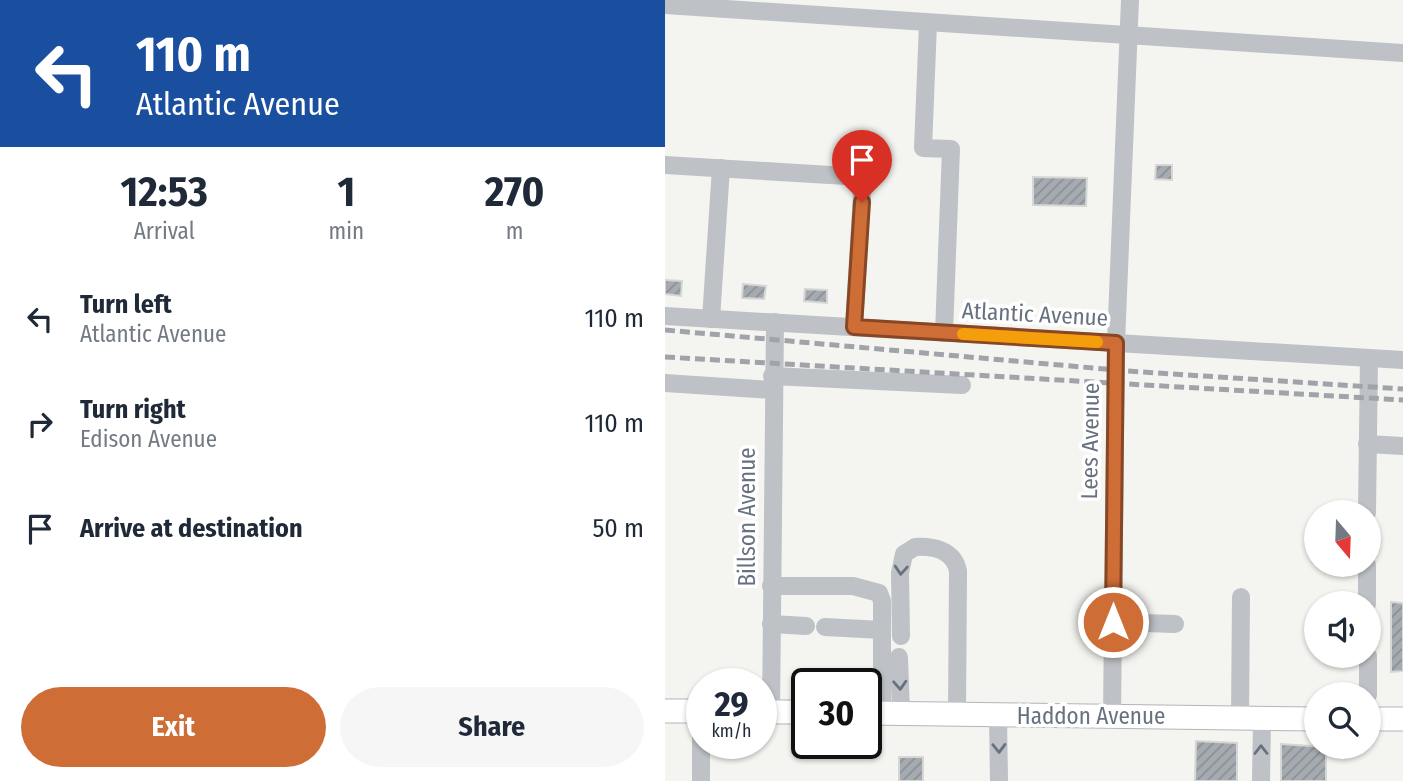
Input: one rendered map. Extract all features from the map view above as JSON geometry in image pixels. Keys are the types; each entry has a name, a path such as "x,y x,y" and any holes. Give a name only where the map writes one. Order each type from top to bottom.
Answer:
{"main road":[{"path":"665,711 686,711"},
{"name":"Haddon Avenue","path":"883,714 1304,719"},
{"path":"1381,717 1403,719"}],"street":[{"name":"Lees Avenue","path":"1112,716 1116,343 1130,0"},
{"path":"665,5 928,24 1403,52"},
{"path":"928,24 923,148 951,149 944,333"},
{"path":"665,165 863,177 854,327"},
{"path":"711,319 721,168"},
{"name":"Atlantic Avenue","path":"665,316 1403,360"},
{"name":"Billson Avenue","path":"768,668 775,323"},
{"path":"1367,500 1369,358"},
{"path":"665,383 962,385"},
{"path":"1367,444 1403,446"},
{"path":"901,636 900,573 904,554 915,547 927,546 950,555 958,571 957,715"},
{"path":"771,586 853,586 879,593 882,601 883,714"},
{"path":"1241,597 1251,718 1261,781"},
{"path":"1113,622 1175,624"},
{"path":"771,624 806,626"},
{"path":"825,627 881,630"},
{"path":"883,714 899,657"},
{"path":"998,716 999,781"},
{"path":"701,759 701,781"}],"building":[{"path":"1156,165 1172,165 1172,180 1155,179"},
{"path":"1033,177 1087,178 1086,206 1033,205"},
{"path":"665,280 682,281 681,296 665,294"},
{"path":"743,284 766,286 764,299 742,298"},
{"path":"805,289 827,290 827,303 804,301"},
{"path":"1391,602 1403,603 1403,671 1391,672"},
{"path":"1196,741 1237,743 1237,781 1195,781"},
{"path":"1281,744 1304,746 1304,759 1326,759 1326,781 1281,781"},
{"path":"899,757 923,757 923,781 899,781"}],"railway":[{"path":"665,330 1127,371 1403,389"},
{"path":"665,357 1403,400"}],"slow traffic":[{"path":"963,334 1097,342"}],"route":[{"path":"862,202 854,327 1116,343 1113,622"}]}
